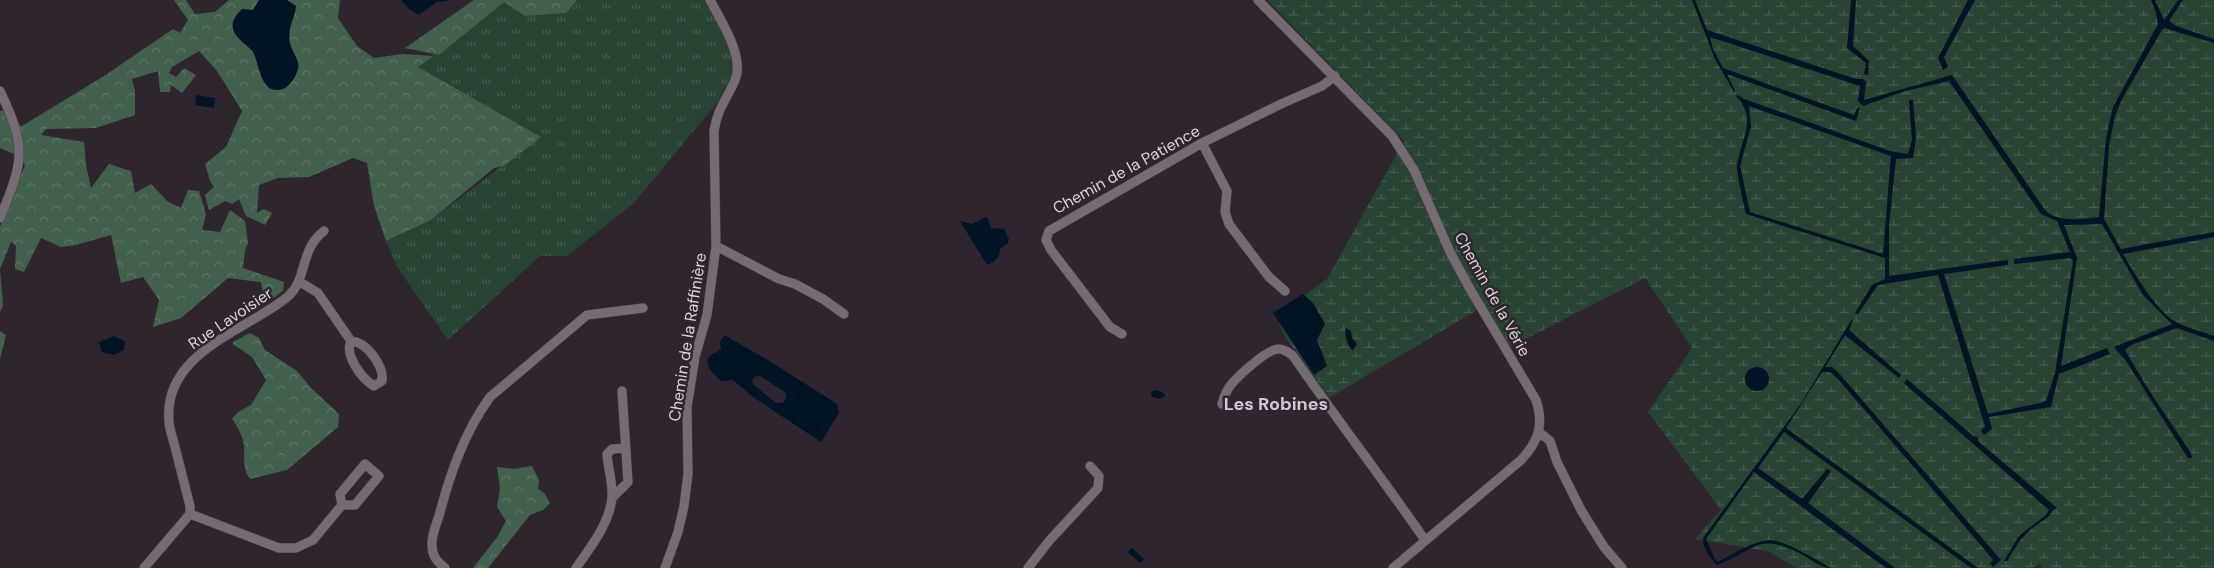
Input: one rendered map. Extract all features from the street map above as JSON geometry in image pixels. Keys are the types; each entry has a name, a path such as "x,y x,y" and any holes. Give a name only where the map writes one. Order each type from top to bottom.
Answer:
{"street":[{"name":"Chemin de la Raffinière","path":"665,568 678,532 684,506 688,474 688,407 695,357 707,316 716,246 714,130 717,113 736,80 739,62 710,0"},
{"name":"Chemin de la Vérie","path":"1258,0 1335,76 1392,136 1414,170 1450,252 1536,400 1540,413 1540,433"},
{"name":"Chemin de la Patience","path":"1122,334 1110,327 1048,245 1047,235 1051,228 1202,143 1322,86 1335,76"},
{"path":"0,91 16,124 20,141 20,157 16,177 0,218"},
{"path":"1202,143 1227,191 1225,212 1229,224 1269,277 1285,291"},
{"path":"324,231 314,239 303,262 300,282 318,293 351,341 365,345 383,373 382,381 374,386 367,382 350,355 349,346 351,341"},
{"path":"716,246 779,279 795,284 823,299 844,314"},
{"name":"Rue Lavoisier","path":"190,514 190,506 169,420 172,395 182,374 198,354 286,298 300,282"},
{"path":"445,568 436,559 432,546 440,510 454,462 479,413 490,397 587,315 643,308"},
{"path":"1222,404 1228,389 1235,380 1264,356 1275,350 1287,351 1293,356 1346,432 1367,456 1425,540"},
{"path":"612,498 628,482 622,391"},
{"path":"1393,568 1521,460 1540,433 1550,441 1557,462 1581,510 1604,547 1622,568"},
{"path":"576,568 594,542 605,521 612,498 607,454 612,449 626,448"},
{"path":"144,568 190,514 279,548 296,548 313,540 342,505 340,494 365,464 379,476 355,505 342,505"},
{"path":"1028,568 1049,541 1098,488 1100,476 1090,466"}],"green space":[{"path":"174,0 186,0 195,14 215,12 229,0 340,0 338,18 357,46 374,58 402,54 433,56 418,67 541,137 504,166 494,168 431,220 386,241 374,206 367,163 353,158 309,177 278,178 259,185 257,213 263,209 272,213 265,225 246,216 239,199 232,204 225,201 209,210 205,195 214,187 210,181 205,164 226,147 242,111 217,71 199,51 172,67 169,73 176,77 184,68 196,75 182,93 171,85 170,92 160,92 158,71 132,79 135,91 135,115 96,128 46,129 41,135 84,142 91,188 109,164 131,171 135,193 151,184 167,201 181,208 188,190 199,191 206,214 202,230 220,232 230,210 245,221 248,243 245,250 243,268 284,282 283,291 265,304 261,282 228,278 181,318 153,327 159,300 143,277 121,283 111,235 76,245 61,247 41,238 24,272 15,269 16,246 11,242 0,269 0,227 25,165 14,154 0,148 0,111 3,110 8,122 22,126 104,76 173,29 180,33 188,20"},
{"path":"474,0 577,0 566,13 525,16 504,2 439,55 405,48"},
{"path":"500,0 566,13 577,0 705,0 730,39 736,67 717,103 634,203 567,256 540,256 448,340 397,267 386,241 431,220 540,137 417,67"},
{"path":"1267,0 2214,0 2214,568 2042,568 2040,563 2032,568 1796,568 1768,551 1695,539 1721,510 1648,412 1692,348 1645,278 1502,351 1477,310 1329,398 1284,335 1276,315 1327,279 1404,141"},
{"path":"0,269 3,306 0,312"},
{"path":"0,331 6,335 0,359"},
{"path":"250,333 259,338 265,350 297,371 311,388 339,414 338,427 287,470 250,479 245,467 242,438 232,419 238,412 251,405 266,380 252,357 233,344 233,342"},
{"path":"532,466 539,480 538,489 545,494 550,503 543,510 530,515 488,568 473,568 498,536 506,521 497,507 500,488 497,467 514,469"}],"water":[{"path":"259,0 287,0 296,6 289,37 291,47 298,61 298,68 292,82 283,89 275,90 265,84 253,52 234,33 233,21 236,16 242,9 253,10"},
{"path":"401,0 452,0 437,2 419,15 410,10"},
{"path":"1692,0 1695,0 1707,30 1856,79 1863,79 1866,82 1864,100 1952,75 2045,210 2056,217 2093,218 2099,217 2106,138 2113,107 2158,24 2151,0 2155,0 2164,20 2178,0 2183,0 2169,21 2176,26 2214,39 2214,43 2164,28 2162,30 2122,99 2115,116 2109,146 2104,219 2121,249 2214,232 2214,237 2123,254 2146,290 2167,316 2183,326 2214,336 2214,341 2177,328 2131,345 2125,350 2150,392 2191,453 2192,458 2188,458 2126,361 2114,347 2172,324 2143,295 2102,224 2064,225 2077,258 2061,366 2107,348 2110,354 2059,374 2051,407 1989,417 1992,429 1984,435 1981,431 1985,426 1938,275 1878,285 1858,314 1855,313 1872,285 1885,279 1885,258 1746,214 1737,165 1747,121 1743,105 1736,96 1738,95 1744,99 1890,151 1908,154 1912,140 1909,100 1913,100 1916,138 1913,158 1896,159 1889,225 1889,276 2008,260 2008,265 1944,274 1988,414 2046,401 2055,373 2073,261 2070,258 2014,264 2014,259 2070,252 2057,221 2041,214 1949,81 1905,91 1863,106 1858,101 1860,86 1710,37 1713,49 1723,68 1854,115 1857,108 1860,108 1856,121 1727,74 1734,92 1715,59","holes":["1749,106 1891,156 1883,254 1750,212 1740,166 1751,127"]},
{"path":"1851,0 1856,0 1853,46 1869,61 1868,75 1864,74 1866,63 1847,48"},
{"path":"1968,0 1975,0 1944,57 1948,67 1943,70 1938,58"},
{"path":"196,95 215,98 214,108 195,105"},
{"path":"985,217 988,218 991,228 1004,229 1009,239 1008,243 1000,249 996,259 987,265 960,221 972,224"},
{"path":"1303,294 1313,303 1325,324 1317,340 1327,366 1314,375 1273,313"},
{"path":"1852,319 1849,330 1901,375 1899,378 1845,335 1825,367 1832,367 1837,371 2001,560 1993,567 1990,563 1993,560 1979,543 1830,372 1822,372 1786,428 1978,568 1971,568 1784,432 1758,468 1802,499 1827,469 1831,471 1808,503 1895,568 1886,568 1754,472 1706,539 1716,561 1720,561 1751,545 1770,540 1792,547 1831,568 1820,565 1803,555 1776,544 1758,545 1717,565 1707,553 1703,538 1802,402"},
{"path":"1346,328 1351,331 1352,338 1357,344 1353,350 1347,340"},
{"path":"724,335 768,360 837,404 839,413 821,442 753,397 733,380 721,381 711,370 708,363 711,355 721,349 720,342","holes":["758,375 785,392 784,402 776,403 753,384 752,379"]},
{"path":"114,336 125,341 124,350 114,355 102,352 99,342"},
{"path":"1757,367 1762,368 1768,374 1768,384 1762,390 1757,391 1752,390 1746,384 1745,379 1746,374 1752,368"},
{"path":"1907,379 1973,436 1978,437 1978,441 2057,508 2020,540 2007,561 2004,561 2019,536 2046,515 2049,510 1904,383"},
{"path":"1156,390 1164,393 1165,396 1160,399 1152,397 1151,392"},
{"path":"1132,548 1144,559 1140,563 1128,552"}],"district":[{"name":"Les Robines","path":"1276,404"}]}
